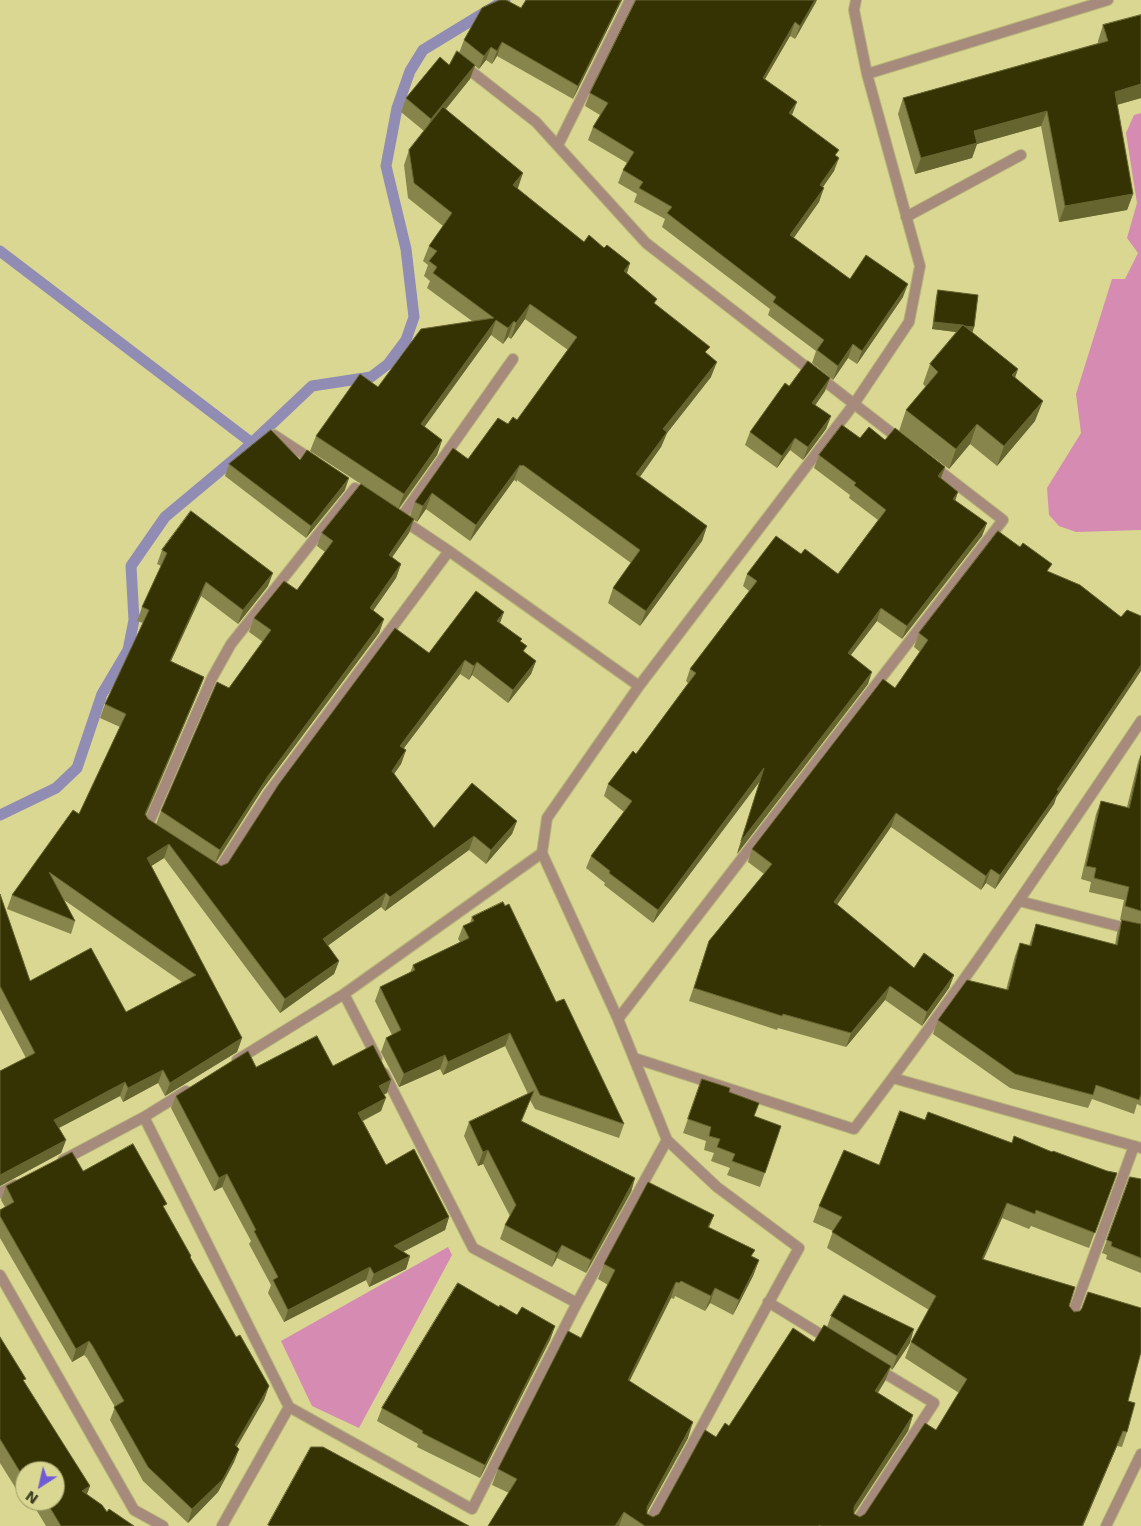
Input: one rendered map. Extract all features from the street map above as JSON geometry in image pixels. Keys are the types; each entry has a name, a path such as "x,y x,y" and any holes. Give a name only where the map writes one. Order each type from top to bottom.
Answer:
{"street":[{"path":"558,145 630,0"},
{"path":"647,1526 799,1248 717,1186 667,1140 618,1019 542,852 547,818 639,686 854,404 909,322 920,266 866,74 854,10 856,0"},
{"path":"866,74 1108,0"},
{"path":"454,58 536,122 646,243 909,446"},
{"path":"906,217 1021,155"},
{"path":"513,359 397,516 450,551 639,686"},
{"path":"274,435 323,466"},
{"path":"618,1019 1003,520 924,459"},
{"path":"163,837 147,827 212,678 231,644 355,488"},
{"path":"202,862 217,872 268,794 450,551"},
{"path":"634,1058 854,1129 893,1078 1019,901 1141,721"},
{"path":"227,1066 344,994 542,852"},
{"path":"1019,901 1141,932"},
{"path":"344,994 472,1248 577,1303"},
{"path":"893,1078 1138,1147 1070,1321"},
{"path":"51,1166 144,1117 194,1086"},
{"path":"144,1117 289,1407 472,1509 577,1303 667,1140"},
{"path":"0,1193 25,1180"},
{"path":"0,1275 134,1510 163,1526"},
{"path":"768,1302 843,1347"},
{"path":"854,1526 934,1403 868,1362"},
{"path":"222,1526 289,1407"},
{"path":"1106,1526 1141,1454"}],"shaded area":[{"path":"1141,113 1141,530 1076,532 1059,526 1049,515 1047,488 1081,433 1076,394 1112,279 1125,279 1138,253 1127,238 1137,203 1126,133 1134,115"},
{"path":"448,1247 452,1255 359,1428 312,1406 281,1341"}],"building":[{"path":"500,0 506,0 521,8 526,0 621,0 578,86 502,42 497,51 491,47 484,56 464,40 482,8"},
{"path":"636,0 815,0 800,26 795,22 763,78 797,102 789,113 839,150 835,155 839,158 820,185 824,188 790,235 850,279 866,255 908,284 862,351 853,344 838,366 817,350 824,340 773,302 776,297 667,213 672,207 639,188 643,182 623,170 634,152 593,127 608,103 590,93"},
{"path":"1141,15 1141,84 1115,92 1133,194 1065,206 1047,111 974,131 977,143 921,158 903,98 1108,41 1103,25"},
{"path":"457,51 475,65 431,119 406,98 440,57 449,65"},
{"path":"443,107 523,173 513,185 584,242 589,235 604,248 607,245 630,263 624,271 657,299 654,303 710,347 705,352 717,362 663,429 667,432 636,474 707,526 646,611 613,588 640,550 523,465 520,465 476,525 432,493 423,506 415,502 453,448 468,459 498,418 508,424 513,417 517,420 577,337 530,304 516,323 514,321 508,328 496,320 421,424 442,440 404,494 316,436 360,374 378,387 421,329 494,318 433,273 437,267 429,261 437,251 429,246 452,213 414,183 409,150"},
{"path":"938,290 978,295 974,327 934,322"},
{"path":"963,325 1018,369 1012,375 1043,401 1004,446 977,424 956,449 906,410 938,372 930,364"},
{"path":"808,361 830,378 812,403 831,416 808,447 795,438 782,456 750,432 785,383 789,386"},
{"path":"842,425 860,438 869,427 885,440 895,428 945,467 938,476 958,492 953,499 987,523 907,626 881,608 848,653 872,672 741,841 764,768 658,910 609,873 610,871 591,856 632,801 608,784 633,751 636,754 696,673 690,669 757,581 747,574 776,536 801,554 805,549 838,574 886,510 854,485 856,483 819,455"},
{"path":"271,430 300,460 307,450 349,478 311,526 229,464"},
{"path":"361,484 414,519 389,555 401,564 370,608 384,619 268,776 220,850 161,811 217,682 229,688 271,630 254,618 284,581 297,590 333,541 322,533"},
{"path":"191,511 273,573 243,610 206,582 170,661 204,677 145,814 148,819 221,866 228,863 279,784 395,628 429,653 476,591 504,612 497,621 522,639 520,641 527,646 523,651 536,661 513,690 477,662 474,666 465,660 400,746 406,750 392,771 434,828 472,783 517,821 491,850 474,836 390,897 386,893 323,939 339,961 285,999 169,844 147,858 242,1038 170,1083 163,1070 128,1088 125,1082 54,1120 66,1140 0,1175 0,1071 35,1053 0,986 0,894 30,981 91,948 126,1012 196,975 49,872 75,921 12,895 73,810 79,814 126,714 105,704 149,610 142,607 167,553 162,550"},
{"path":"998,531 1020,547 1023,543 1052,564 1047,571 1080,585 1121,617 1127,610 1141,616 1141,665 1057,790 1059,791 1000,875 991,869 986,876 896,813 834,902 914,968 924,953 954,975 927,1012 890,986 851,1033 783,1014 782,1016 694,988 709,941 772,864 752,849 883,679 895,688 928,640 919,633"},
{"path":"1141,756 1141,911 1125,906 1129,887 1094,878 1096,868 1086,866 1101,801 1129,808"},
{"path":"503,902 505,906 509,904 556,1002 564,999 624,1124 540,1095 510,1033 448,1062 445,1055 404,1074 386,1038 401,1030 380,987 415,970 413,965 469,938 463,926 474,921 472,917"},
{"path":"1122,920 1141,924 1141,1094 1139,1100 1096,1085 1093,1095 1015,1074 938,1020 967,980 1008,990 1020,943 1031,946 1036,924 1117,945"},
{"path":"317,1036 333,1066 373,1045 391,1080 379,1086 386,1098 358,1113 386,1165 414,1149 449,1217 394,1246 410,1256 374,1274 370,1267 288,1310 273,1280 278,1277 227,1174 219,1178 176,1096 248,1051 256,1067"},
{"path":"702,1079 730,1088 729,1092 759,1103 754,1116 781,1126 765,1173 732,1161 735,1154 717,1147 720,1139 709,1136 711,1127 688,1119"},
{"path":"534,1091 521,1121 635,1178 591,1260 562,1245 557,1253 505,1225 516,1205 488,1150 483,1152 469,1122"},
{"path":"900,1111 925,1120 928,1112 1012,1143 1014,1136 1052,1152 1117,1173 1095,1233 1036,1210 1035,1214 1007,1203 982,1259 1075,1287 1069,1306 1074,1312 1080,1311 1088,1292 1141,1308 1141,1352 1128,1401 1135,1403 1127,1432 1123,1431 1082,1526 645,1526 624,1512 615,1526 488,1526 517,1479 498,1469 568,1331 581,1338 615,1270 604,1264 648,1182 714,1215 708,1227 755,1250 751,1256 759,1260 739,1300 715,1288 711,1296 681,1281 679,1283 676,1282 628,1380 693,1422 647,1507 647,1514 653,1517 659,1514 705,1430 716,1437 725,1423 729,1426 793,1328 814,1342 824,1325 891,1366 875,1391 913,1415 854,1507 854,1514 860,1517 865,1514 925,1423 936,1430 967,1379 911,1342 936,1296 832,1232 842,1217 819,1206 844,1150 879,1165"},
{"path":"133,1144 167,1204 163,1206 190,1257 236,1337 240,1335 269,1386 235,1445 239,1449 223,1479 192,1509 148,1467 114,1407 124,1401 92,1345 89,1341 76,1349 0,1216 0,1210 14,1202 6,1186 72,1152 83,1171"},
{"path":"1130,1177 1141,1179 1141,1258 1111,1246 1112,1242 1107,1240"},
{"path":"458,1283 499,1307 500,1305 517,1315 522,1307 555,1326 485,1465 422,1433 423,1431 382,1408"},
{"path":"844,1295 914,1329 897,1356 831,1316"},
{"path":"0,1337 26,1379 23,1380 90,1486 82,1491 102,1505 107,1512 109,1509 134,1526 61,1526 52,1511 65,1511 65,1461 15,1461 15,1464 0,1439"},
{"path":"311,1447 323,1447 469,1526 268,1525"}],"waterway":[{"path":"0,815 56,788 77,768 102,694 128,650 134,620 131,566 165,517 238,456 312,386 371,377 388,364 406,340 414,317 406,249 386,166 397,108 410,71 423,50 505,0"},
{"path":"0,251 252,443"}]}
